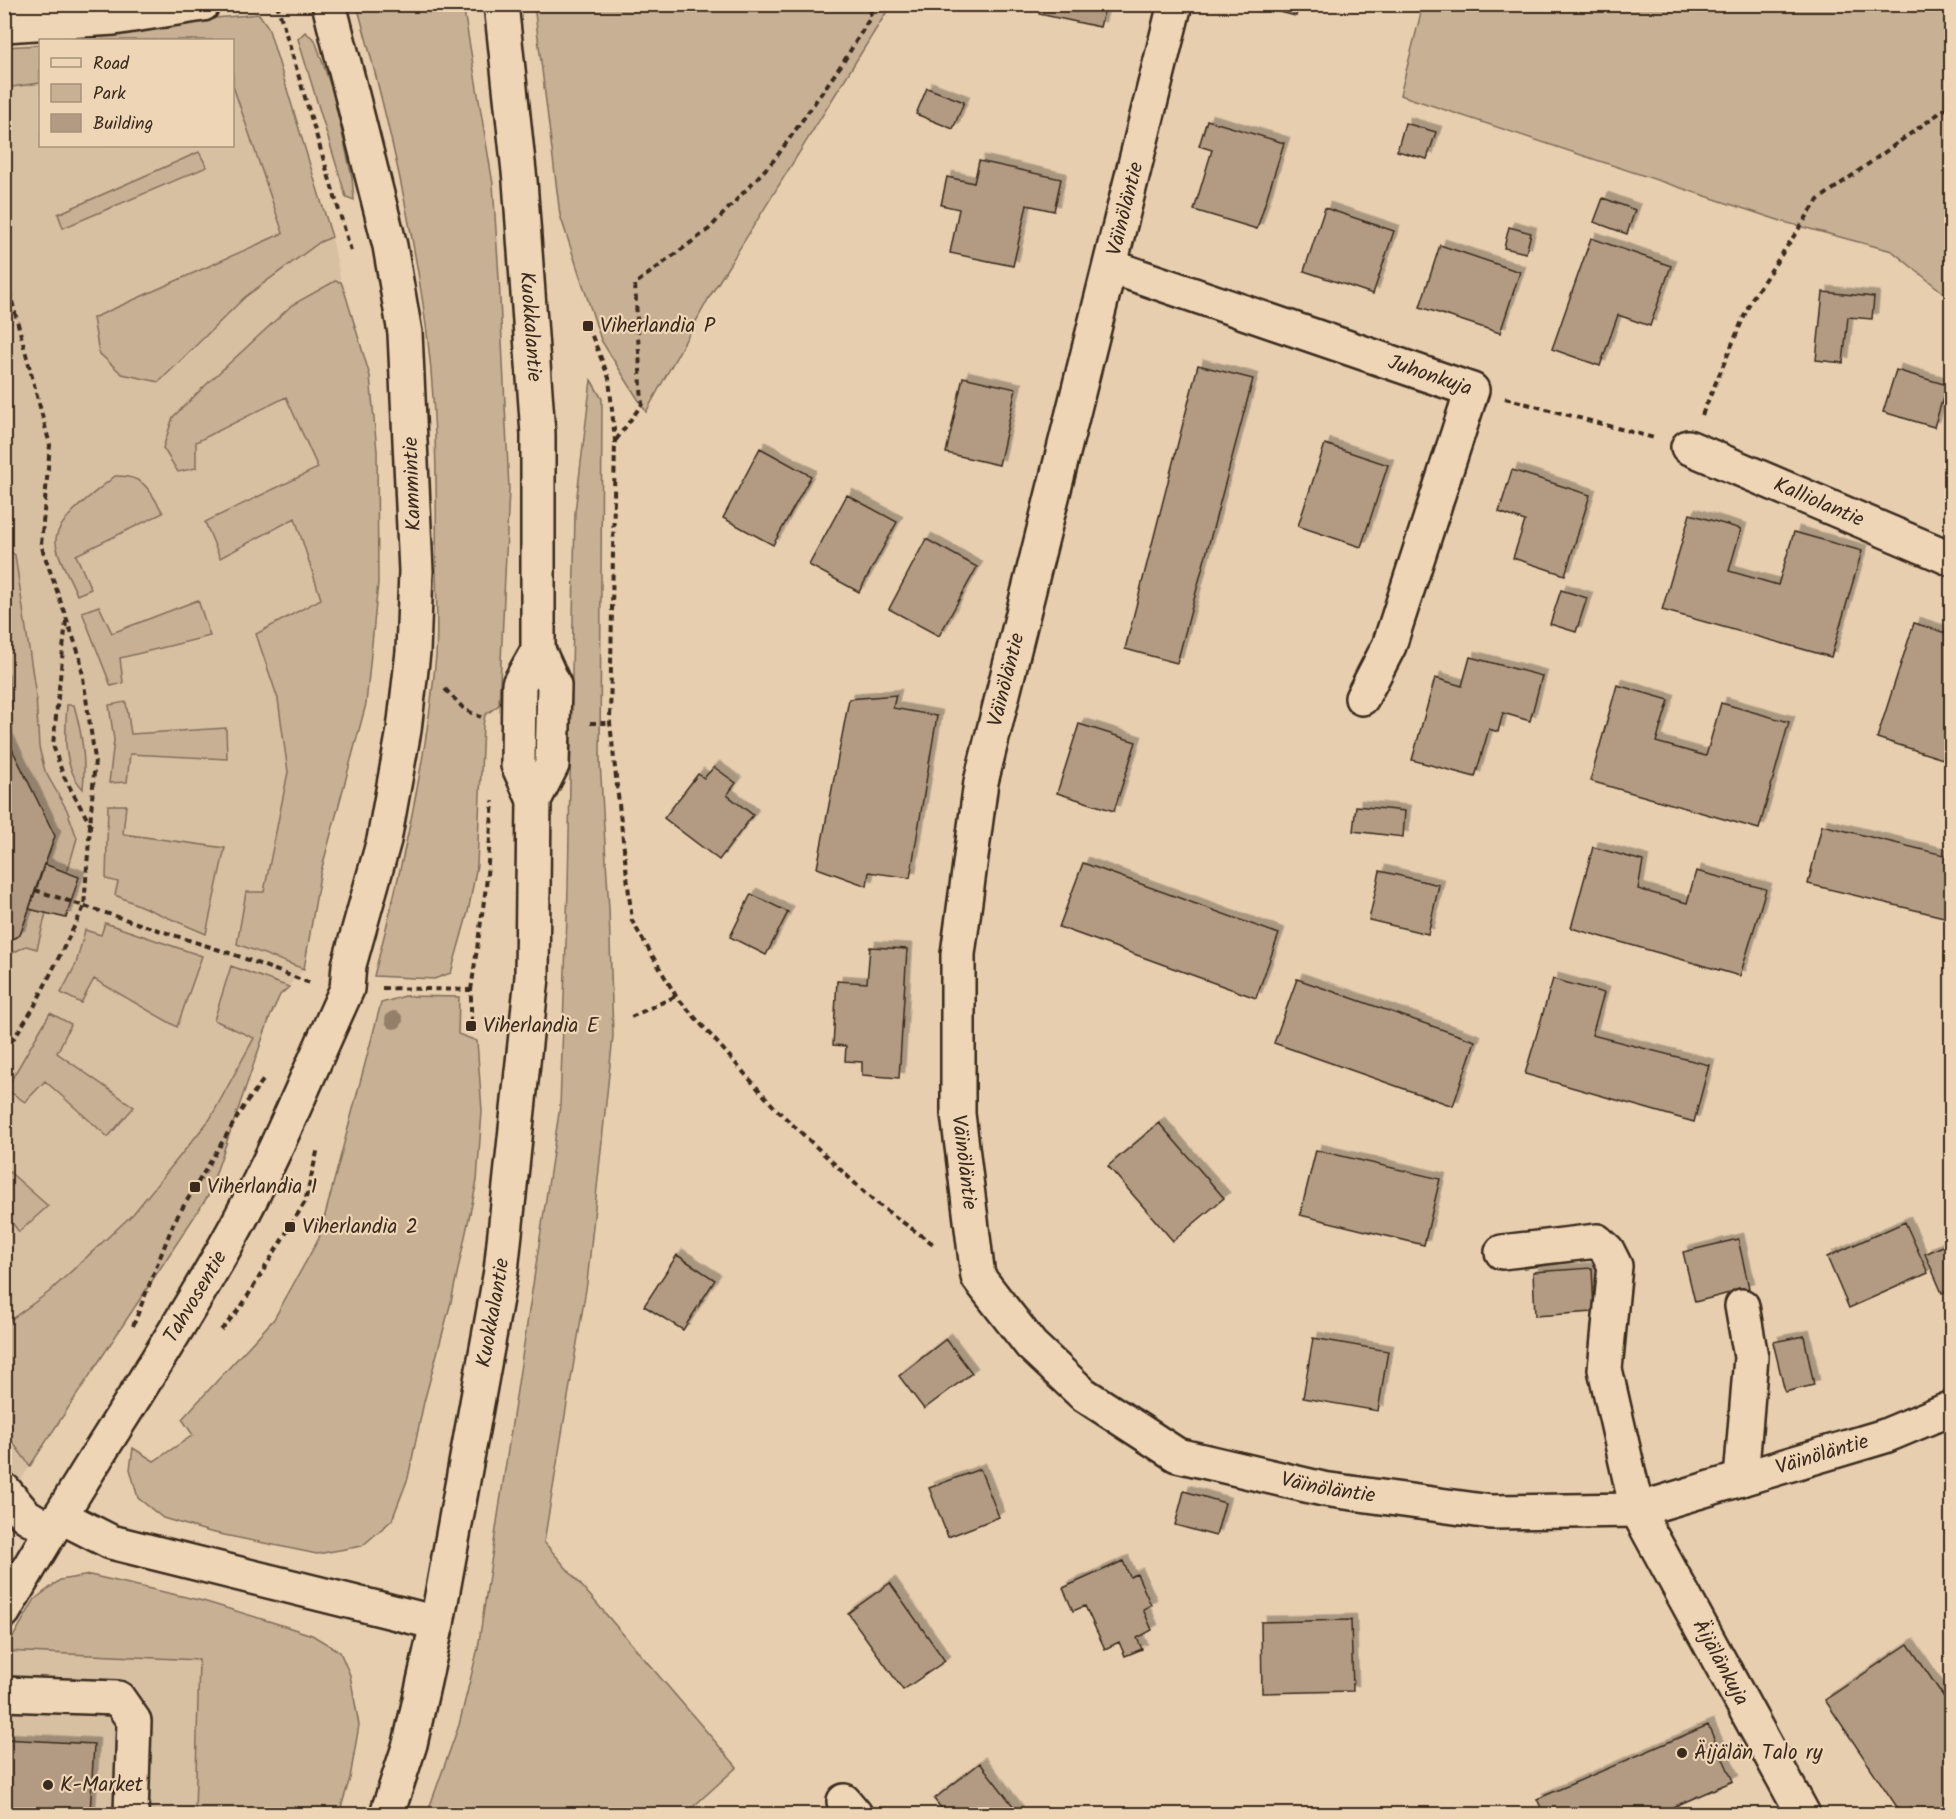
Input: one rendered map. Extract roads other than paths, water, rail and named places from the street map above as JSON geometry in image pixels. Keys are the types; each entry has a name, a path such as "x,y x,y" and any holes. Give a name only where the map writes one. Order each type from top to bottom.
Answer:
{"street":[{"path":"4,26 114,18 203,4"},
{"name":"Kammintie","path":"329,4 390,246 405,333 416,571 414,652 404,730 384,840 338,980"},
{"name":"Kuokkalantie","path":"387,1815 410,1744 437,1623 501,1271 532,977 534,800 518,765 518,724 519,684 538,650 538,434 520,181 501,4"},
{"name":"Väinöläntie","path":"1175,4 1112,267 981,782 959,942 958,1114 978,1277 1030,1345 1083,1394 1177,1455 1323,1489 1491,1512 1637,1510 1885,1437 1952,1408"},
{"name":"Juhonkuja","path":"1112,267 1473,390 1389,646 1362,698"},
{"name":"Kalliolantie","path":"1688,447 1952,559"},
{"name":"Tahvosentie","path":"4,1611 55,1523 228,1241 263,1175 338,980"},
{"name":"Äijälänkuja","path":"1502,1252 1597,1241 1607,1250 1616,1266 1605,1369 1637,1510 1803,1815"},
{"path":"1741,1479 1751,1357 1742,1306"},
{"path":"4,1490 26,1515 111,1542 437,1623"},
{"path":"4,1694 118,1698 134,1720 131,1815"}],"place":[{"name":"Viherlandia P","path":"588,326"},
{"name":"Viherlandia E","path":"471,1026"},
{"name":"Viherlandia 1","path":"195,1187"},
{"name":"Viherlandia 2","path":"290,1227"},
{"name":"Äijälän Talo ry","path":"1682,1753"},
{"name":"K-Market","path":"48,1785"}]}
